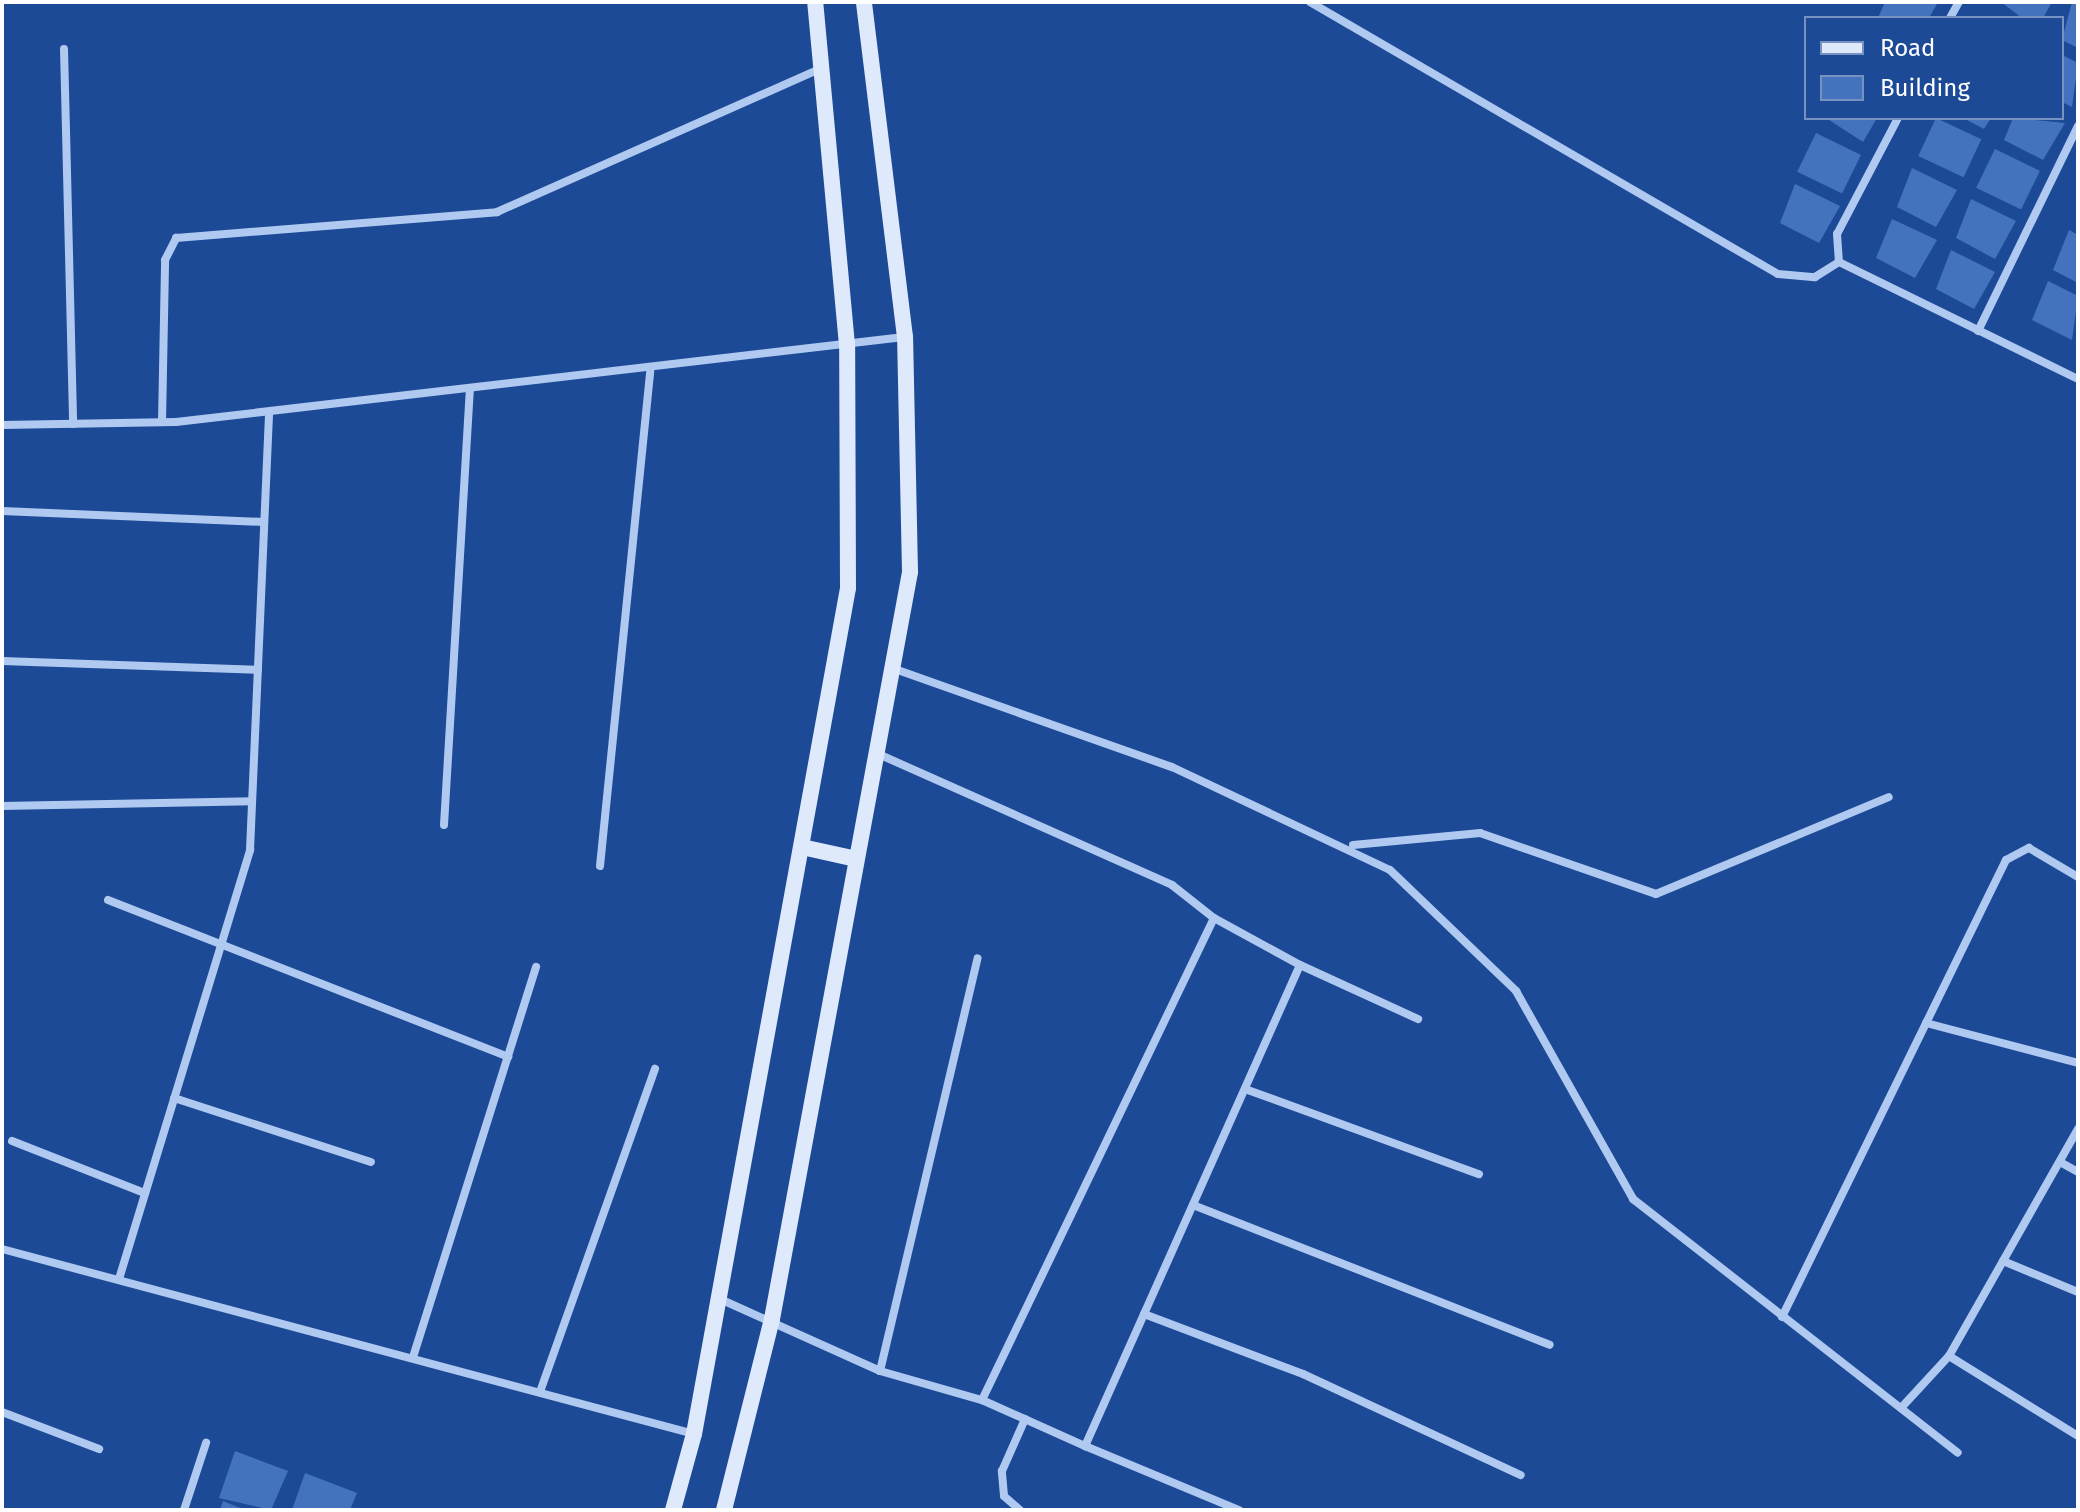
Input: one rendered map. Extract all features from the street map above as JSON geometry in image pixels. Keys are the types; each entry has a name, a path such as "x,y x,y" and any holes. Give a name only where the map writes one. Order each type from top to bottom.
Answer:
{"street":[{"path":"673,1510 694,1434 848,588 847,345 815,2"},
{"path":"724,1510 772,1319 910,572 905,337 864,2"},
{"path":"1310,2 1778,274 1815,277 1839,262"},
{"path":"64,49 73,424"},
{"path":"162,422 165,260 176,238 497,212 822,68"},
{"path":"1839,262 1837,234 1897,120"},
{"path":"1978,331 2078,126"},
{"path":"1839,262 2078,379"},
{"path":"2,425 162,422 269,413 650,372 905,337"},
{"path":"600,866 650,372"},
{"path":"444,825 470,391"},
{"path":"119,1279 250,850 269,413"},
{"path":"2,511 264,522"},
{"path":"2,661 258,670"},
{"path":"891,668 1153,760 1351,846 1390,870 1516,991 1633,1199 1958,1453"},
{"path":"876,753 1172,885 1214,918 1300,965 1418,1019"},
{"path":"1351,846 1480,833 1625,889 1656,894 1889,797"},
{"path":"2,806 252,801"},
{"path":"802,847 856,859"},
{"path":"1782,1317 1926,1023 2016,850 2043,853 2078,877"},
{"path":"108,900 508,1057"},
{"path":"982,1400 1214,918"},
{"path":"880,1371 978,958"},
{"path":"1085,1446 1300,965"},
{"path":"414,1354 536,967"},
{"path":"1926,1023 2078,1063"},
{"path":"541,1389 655,1069"},
{"path":"1245,1089 1479,1174"},
{"path":"174,1098 371,1162"},
{"path":"1901,1408 1949,1356 2078,1129"},
{"path":"12,1141 145,1193"},
{"path":"2060,1162 2078,1172"},
{"path":"1193,1205 1550,1345"},
{"path":"2,1249 414,1354 694,1434"},
{"path":"2003,1261 2078,1292"},
{"path":"719,1298 772,1319 880,1371 982,1400 1239,1510"},
{"path":"1144,1314 1303,1374 1521,1475"},
{"path":"1949,1356 2078,1436"},
{"path":"2,1412 99,1449"},
{"path":"1020,1510 1004,1496 1002,1471 1025,1419"},
{"path":"184,1510 206,1443"}],"building":[{"path":"1885,2 1937,4 1930,16 1879,16"},
{"path":"2001,2 2052,2 2044,16 2019,16"},
{"path":"2072,2 2078,2 2078,48 2064,41"},
{"path":"2064,56 2078,63 2072,107 2064,103"},
{"path":"1829,120 1876,120 1863,142"},
{"path":"1935,120 1981,139 1964,177 1918,156"},
{"path":"1967,120 1990,120 1984,129"},
{"path":"2012,120 2065,123 2043,160 2004,140"},
{"path":"1816,133 1861,155 1842,194 1797,172"},
{"path":"1995,149 2040,171 2021,210 1976,188"},
{"path":"1912,168 1957,190 1936,227 1897,207"},
{"path":"1795,184 1840,206 1819,243 1780,223"},
{"path":"1971,199 2016,221 1995,259 1956,238"},
{"path":"1892,219 1937,240 1915,278 1876,258"},
{"path":"2069,230 2078,235 2078,283 2053,270"},
{"path":"1951,250 1995,272 1974,309 1936,289"},
{"path":"2048,281 2078,296 2072,340 2032,320"},
{"path":"235,1451 288,1471 271,1510 219,1498"},
{"path":"305,1473 357,1493 350,1510 292,1510"},
{"path":"223,1501 245,1510 220,1510"}]}
